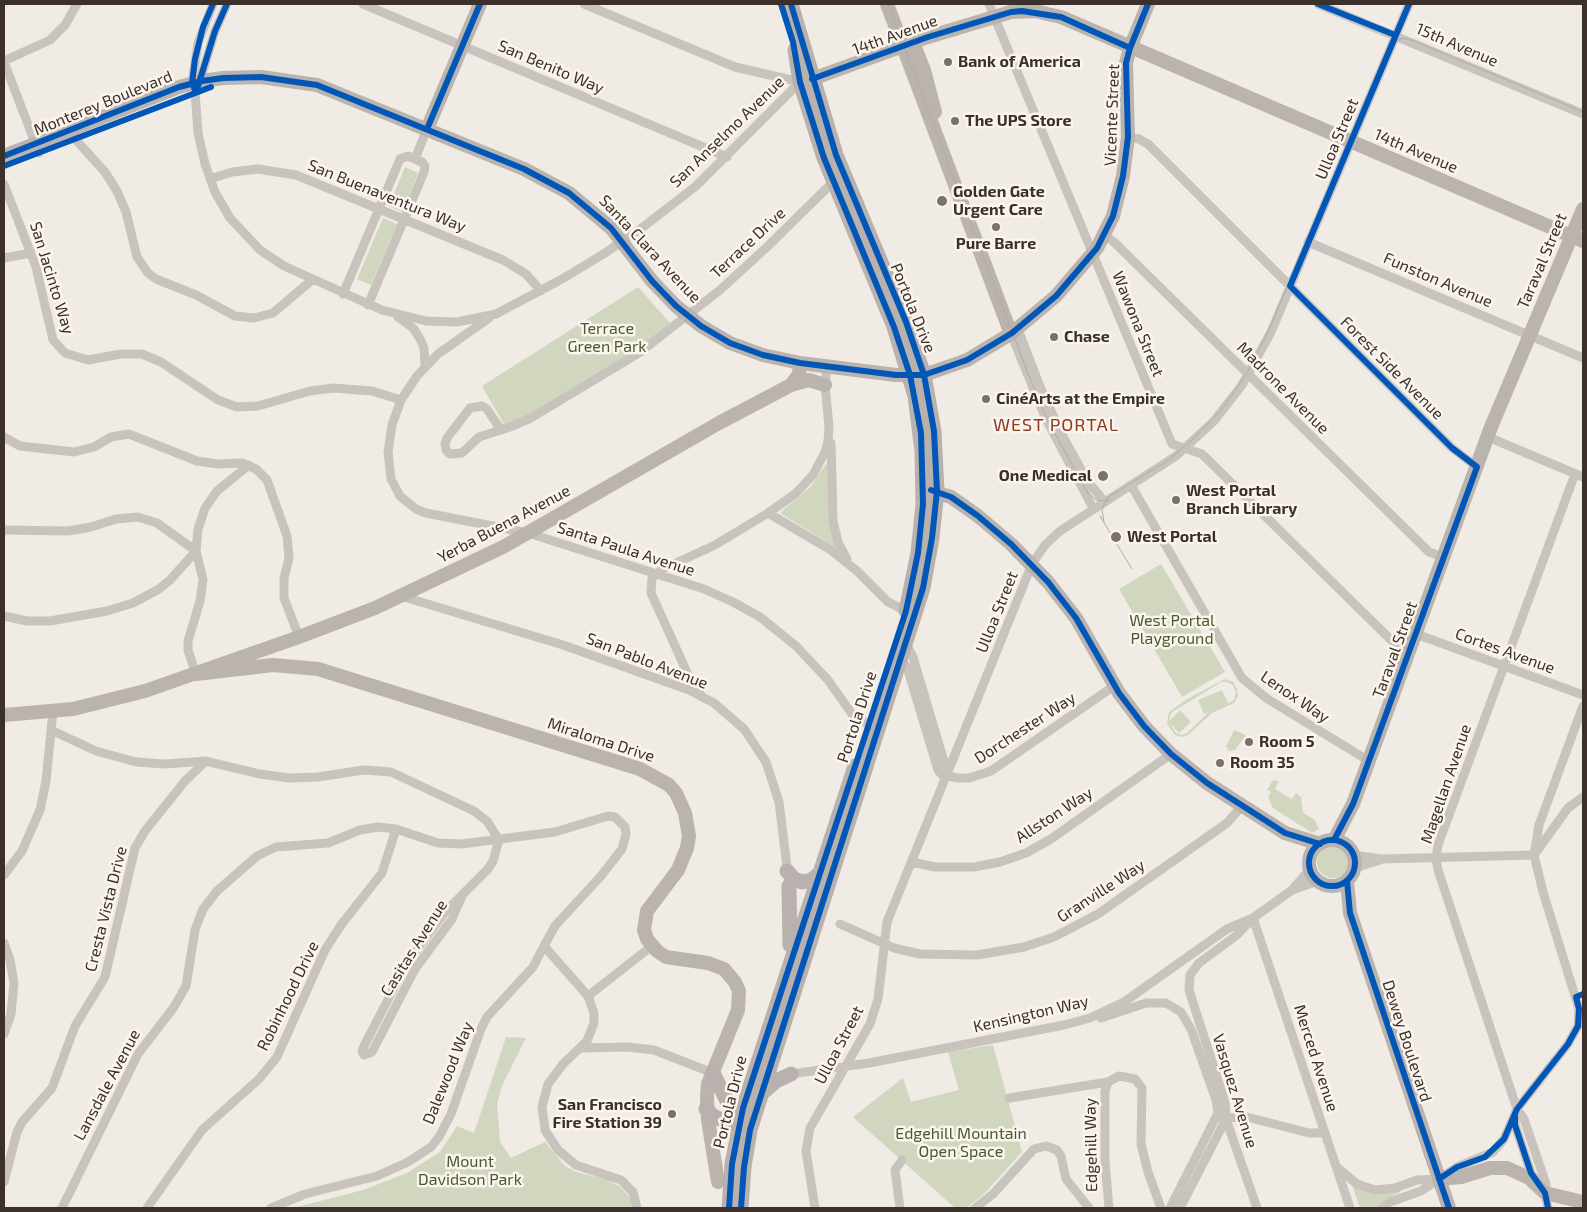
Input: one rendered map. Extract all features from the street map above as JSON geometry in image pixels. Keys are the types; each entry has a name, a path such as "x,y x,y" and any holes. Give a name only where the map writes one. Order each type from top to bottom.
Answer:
{"main road":[{"name":"Portola Drive","path":"733,1205 755,1115 773,1059 816,906 906,644 927,571 934,432 917,375 906,322 806,80 782,4"},
{"name":"Portola Drive","path":"790,4 806,80 833,182 894,327 917,375"},
{"name":"Portola Drive","path":"733,1205 732,1164 740,1126 787,972 816,906 820,873 906,612 930,490"},
{"path":"788,879 802,882 812,880 820,873"},
{"path":"788,879 795,898 816,906"},
{"path":"787,972 791,928 788,879"},
{"path":"773,1059 776,1070 784,1074 791,1074"},
{"path":"713,1073 740,1126 747,1147"},
{"path":"762,1093 776,1081 791,1074"},
{"path":"706,1108 721,1120 740,1126 750,1122 755,1115"},
{"path":"718,1182 733,1205"}],"street":[{"path":"37,149 4,62 50,40 65,25 77,4"},
{"name":"Monterey Boulevard","path":"4,166 37,149 197,85 198,44 214,4"},
{"path":"197,85 215,31 227,4"},
{"name":"San Benito Way","path":"363,4 727,157"},
{"path":"415,159 480,4"},
{"path":"584,4 735,67 806,80"},
{"path":"882,4 896,38 916,50 924,70 935,112 1046,419 1092,508"},
{"path":"887,4 905,45 1014,332 1062,435 1088,482 1104,501"},
{"path":"894,4 905,45"},
{"name":"Vicente Street","path":"917,375 960,363 1014,332 1056,296 1093,254 1104,235 1119,195 1126,161 1128,137 1126,68 1130,48 1148,4"},
{"name":"15th Avenue","path":"1318,4 1583,114"},
{"name":"Ulloa Street","path":"815,1208 807,1161 807,1140 815,1119 847,1065 874,1012 880,986 883,943 887,922 1032,564 1052,538 1092,508 1168,463 1186,448 1214,421 1249,375 1265,345 1409,4"},
{"name":"14th Avenue","path":"806,80 905,45 992,10 1047,14 1061,17 1578,239"},
{"name":"Wawona Street","path":"992,10 1172,444 1202,454 1389,638 1398,646 1410,652"},
{"name":"Santa Clara Avenue","path":"197,85 223,78 274,78 317,85 427,129 553,183 598,215 652,281 688,316 716,335 746,349 800,363 917,375"},
{"name":"San Anselmo Avenue","path":"438,354 496,314 541,291 622,242 679,199 727,157 806,80"},
{"name":"San Anselmo Avenue","path":"197,85 198,133 210,179 226,212 248,240 272,259 343,294 394,314 441,322 472,320 496,314"},
{"path":"73,134 107,175 126,212 137,257 148,272 165,283 196,295 235,316 254,318 272,313 312,280"},
{"name":"Forest Side Avenue","path":"1128,137 1140,139 1148,144 1452,448 1477,467"},
{"name":"Monterey Boulevard","path":"4,156 37,149"},
{"path":"343,294 400,159 405,156 415,159 424,163 425,169 368,305"},
{"name":"San Buenaventura Way","path":"210,179 245,170 283,171 308,179 515,267 541,291"},
{"name":"Terrace Drive","path":"501,430 487,409 482,406 470,408 447,438 446,450 450,454 456,455 467,449 479,437 501,430 530,418 621,365 688,316 762,252 833,182"},
{"name":"San Jacinto Way","path":"4,184 41,282 53,340 72,357 88,360 121,354 142,354 161,362 218,400 237,407 258,406 310,391 333,388 372,391 401,400"},
{"name":"Taraval Street","path":"1334,840 1353,804 1488,437 1530,335 1578,239 1583,209"},
{"name":"Madrone Avenue","path":"1104,235 1115,243 1429,552 1443,557"},
{"name":"Funston Avenue","path":"1308,242 1583,358"},
{"path":"4,258 31,253"},
{"name":"San Anselmo Avenue","path":"394,314 410,326 420,339 424,348 425,366"},
{"name":"Santa Paula Avenue","path":"438,354 425,366 401,400 392,425 388,452 391,478 400,496 416,509 426,513 528,533 719,595 766,622 807,656 828,680 852,714 869,725"},
{"path":"791,385 799,374 800,363"},
{"path":"827,367 825,385 835,531 844,553 856,571"},
{"path":"791,385 809,380 825,385"},
{"name":"Yerba Buena Avenue","path":"4,715 53,711 125,697 196,674 247,664 299,637 401,596 528,533 720,423 791,385"},
{"path":"703,696 691,681 651,593 650,583 655,574 715,545 768,513 796,493 813,475 825,452 829,428"},
{"path":"4,436 20,446 74,452 94,447 111,437 129,434 197,461 249,465 267,480 287,536 289,558 284,578 284,598 299,637"},
{"path":"1488,437 1579,476"},
{"path":"196,674 188,650 188,641 202,585 202,571 196,551 198,529 206,508 217,491 249,465"},
{"name":"Magellan Avenue","path":"1548,1208 1545,1193 1531,1173 1515,1126 1517,1109 1438,870 1436,858 1438,845 1504,667 1579,476"},
{"name":"Lenox Way","path":"1131,485 1242,678 1266,698 1369,761"},
{"path":"930,490 957,501 978,516 1032,564 1058,593 1076,618 1114,686 1144,726 1171,754 1207,783 1285,833 1320,844 1334,840 1352,856 1382,859 1534,855"},
{"path":"768,513 817,540 856,571 888,602 906,612"},
{"path":"4,530 68,531 92,527 127,517 138,517 157,523 196,551"},
{"path":"4,616 27,621 50,621 134,603 159,589 170,580 196,551"},
{"name":"San Pablo Avenue","path":"401,596 540,637 703,696 725,711 744,729 766,762 779,802 788,879"},
{"name":"Cortes Avenue","path":"1416,634 1583,695"},
{"path":"900,660 907,668 938,770 941,774 948,775 913,657 906,644"},
{"name":"Miraloma Drive","path":"247,664 288,665 332,672 640,769 660,778 682,803 686,813 688,836 687,848 678,870 648,910 644,930 652,946"},
{"name":"Dorchester Way","path":"948,775 969,778 991,771 1114,686"},
{"path":"1382,1208 1390,1202 1421,1191 1457,1167 1492,1152 1504,1139 1517,1109 1578,1026 1580,995 1543,892 1534,855 1539,824 1583,706"},
{"path":"4,875 22,851 40,810 53,731 53,711"},
{"path":"53,731 96,751 136,762 165,764 206,761 260,774 289,778 318,777 364,770 391,772 474,811 487,821 499,840"},
{"name":"Allston Way","path":"912,862 935,867 961,868 987,865 1020,855 1050,839 1171,754"},
{"name":"Cresta Vista Drive","path":"4,1182 16,1132 25,1117 52,1088 75,1026 105,977 135,848 150,824 185,781 206,761"},
{"path":"1534,855 1568,808 1583,797"},
{"name":"Taraval Street","path":"1352,856 1353,804"},
{"name":"Granville Way","path":"840,924 883,943 920,954 962,956 1008,951 1054,937 1083,923 1113,904 1227,823 1242,806"},
{"name":"Lansdale Avenue","path":"62,1208 138,1054 181,996 189,975 195,930 209,900 257,856 276,847 328,843 369,828 396,829 438,843 461,844 556,832 608,816 615,817 625,827 626,834 622,849 555,926 544,946"},
{"name":"Robinhood Drive","path":"147,1208 202,1130 259,1079 276,1057 325,950 341,925 382,873 396,829"},
{"path":"1285,833 1325,883 1347,880 1352,856"},
{"name":"Casitas Avenue","path":"462,896 452,918 407,983 372,1052 364,1055 362,1050 364,1044 407,963 445,912 488,869 496,853 499,840"},
{"path":"1310,863 1320,844"},
{"path":"1352,856 1382,859"},
{"name":"Kensington Way","path":"1189,982 1194,969 1199,963 1237,935 1253,918 1292,890 1310,863"},
{"name":"Dewey Boulevard","path":"1347,880 1350,913 1449,1208"},
{"name":"Kensington Way","path":"1292,890 1325,883"},
{"name":"Dewey Boulevard","path":"1325,883 1350,913"},
{"name":"Kensington Way","path":"791,1074 869,1063 1064,1025 1090,1018 1124,1002 1227,929 1253,918"},
{"name":"Merced Avenue","path":"1253,918 1350,1208"},
{"path":"4,943 10,960 14,983 11,1014 4,1034"},
{"path":"544,946 588,996 594,1013 592,1033 581,1048 563,1064 548,1084 542,1107 546,1130 558,1150 571,1162 588,1170 614,1176 628,1185 633,1192 637,1208"},
{"name":"Dalewood Way","path":"271,1208 305,1194 377,1176 408,1162 431,1147 439,1137 451,1114 481,1029 488,1017 532,967 544,946"},
{"path":"588,996 652,946 666,957 716,965 730,975 735,982 740,1000 738,1010 708,1084 706,1108"},
{"name":"Vasquez Avenue","path":"1189,982 1190,997 1225,1102 1221,1118"},
{"name":"Vasquez Avenue","path":"1064,1025 1107,1016 1146,1003 1155,1002 1173,1006 1181,1012 1191,1029 1221,1118 1257,1208"},
{"path":"581,1048 628,1046 654,1050 713,1073"},
{"name":"Edgehill Way","path":"1010,1098 1108,1082 1115,1077 1127,1076 1138,1081 1142,1088 1141,1144 1148,1172 1161,1208"},
{"name":"Edgehill Way","path":"1108,1082 1105,1091 1104,1146 1109,1208"},
{"name":"Portola Drive","path":"706,1108 718,1182"},
{"path":"1221,1118 1247,1117 1308,1134 1325,1133"},
{"path":"1170,1208 1221,1118"},
{"path":"1180,1208 1221,1118"},
{"name":"Edgehill Way","path":"974,1208 993,1194 1034,1149 1046,1146 1057,1150 1061,1156 1066,1179 1089,1208"},
{"path":"900,1208 896,1170 902,1160"},
{"path":"1335,1164 1349,1179 1365,1188 1375,1190 1395,1188 1417,1180 1461,1177 1490,1168 1507,1168 1529,1178 1545,1193 1583,1202"}],"green space":[{"path":"405,167 418,173 402,212 389,206"},
{"path":"383,218 397,224 371,285 357,279"},
{"name":"Terrace Green Park","path":"638,287 671,324 619,363 539,410 505,426 482,386"},
{"path":"828,461 836,547 780,513 811,486"},
{"name":"West Portal Playground","path":"1161,564 1225,672 1182,697 1119,589"},
{"path":"1225,679 1233,682 1238,696 1234,703 1212,713 1188,735 1181,737 1175,735 1167,724 1169,712 1187,699","holes":["1221,682 1233,685 1236,692 1234,700 1228,703 1222,690 1198,700 1204,714 1209,712 1187,733 1181,735 1176,733 1169,722 1179,733 1191,722 1180,710 1169,721 1171,713"]},
{"path":"1234,730 1246,735 1235,750 1229,751 1226,746"},
{"path":"1273,780 1279,781 1275,789 1292,799 1296,793 1301,797 1303,813 1315,820 1319,829 1312,833 1273,808 1268,797 1271,792 1267,790"},
{"path":"1333,846 1339,847 1344,851 1348,856 1348,868 1344,873 1339,877 1333,878 1327,877 1322,873 1318,868 1317,862 1318,856 1322,851 1327,847"},
{"name":"Mount Davidson Park","path":"506,1037 526,1038 502,1086 497,1104 500,1142 511,1158 545,1142 565,1166 576,1172 605,1179 619,1186 630,1197 633,1208 293,1208 363,1190 407,1173 440,1152 457,1126 474,1133"},
{"name":"Edgehill Mountain Open Space","path":"993,1045 1022,1152 985,1193 966,1208 955,1208 853,1117 903,1078 911,1102 959,1090 948,1052"},
{"path":"1355,1186 1399,1190 1400,1192 1376,1208 1360,1208 1353,1188"}],"tram line":[{"path":"888,4 1027,371 1047,419 1088,494"},
{"path":"1104,522 1102,510 1107,498 1167,461 1192,440 1223,408 1247,373 1268,332 1386,52 1393,42 1403,38 1414,41 1583,112"},
{"path":"1085,489 1096,500 1110,500"},
{"path":"1100,516 1132,569"}],"cycle path":[{"path":"195,90 192,83 195,59 203,27 213,4"},
{"path":"198,86 215,31 227,4"},
{"path":"427,129 480,4"},
{"path":"729,1208 732,1164 743,1108 906,611 918,553 923,504 921,433 910,375 894,327 824,158 800,82 793,42 781,4"},
{"path":"741,1208 744,1167 750,1130 923,588 932,538 937,491 934,431 924,375 906,322 836,155 791,4"},
{"path":"4,156 179,87 202,81 223,78 261,77 317,85 524,169 569,193 611,228 652,281 676,306 701,326 730,343 763,355 800,363 896,375 924,375 967,360 1012,333 1056,296 1097,248 1113,216 1123,176 1128,137 1126,63 1148,4"},
{"path":"1318,4 1395,35"},
{"path":"1334,840 1353,804 1477,467 1452,448 1290,286 1409,4"},
{"path":"812,79 928,37 1011,12 1022,11 1061,17 1130,48"},
{"path":"4,166 211,87"},
{"path":"931,490 951,497 978,516 1011,544 1048,582 1076,618 1119,693 1144,726 1171,754 1207,783 1285,833 1320,844"},
{"path":"1332,840 1345,844 1351,850 1355,863 1351,876 1345,882 1332,886 1319,882 1313,876 1309,863 1313,850 1319,844 1332,840"},
{"path":"1347,881 1350,913 1449,1208"},
{"path":"1439,1179 1457,1167 1485,1157 1504,1139 1517,1109 1568,1044 1578,1026 1579,1009 1576,997 1583,994"},
{"path":"1515,1116 1515,1125 1531,1173 1545,1193 1548,1208"}],"place":[{"name":"Bank of America","path":"948,62"},
{"name":"The UPS Store","path":"955,121"},
{"name":"Golden Gate Urgent Care","path":"942,201"},
{"name":"Pure Barre","path":"996,227"},
{"name":"Chase","path":"1054,337"},
{"name":"CinéArts at the Empire","path":"986,399"},
{"name":"One Medical","path":"1103,476"},
{"name":"West Portal Branch Library","path":"1176,500"},
{"name":"West Portal","path":"1116,537"},
{"name":"Room 5","path":"1249,742"},
{"name":"Room 35","path":"1220,763"},
{"name":"San Francisco Fire Station 39","path":"672,1114"}],"district":[{"name":"WEST PORTAL","path":"1056,425"}]}
